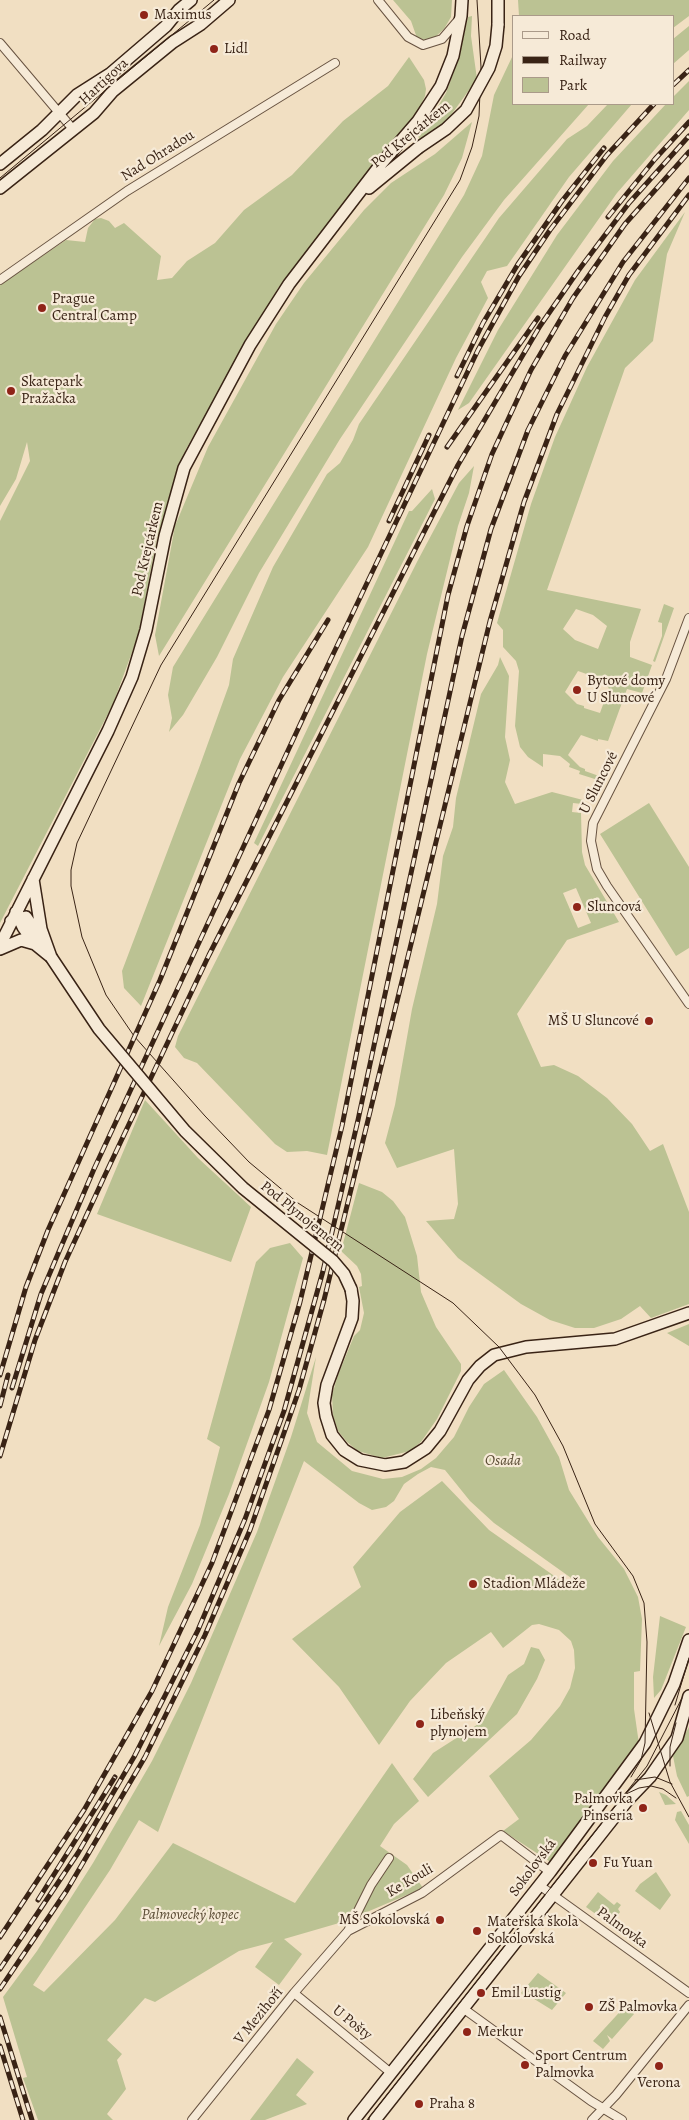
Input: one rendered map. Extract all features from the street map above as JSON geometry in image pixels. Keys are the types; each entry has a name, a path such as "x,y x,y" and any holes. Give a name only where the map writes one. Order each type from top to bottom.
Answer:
{"main road":[{"name":"Hartigova","path":"0,164 77,95 110,74 159,32 191,0"},
{"name":"Pod Krejcárkem","path":"0,945 108,731 132,677 146,630 165,536 184,468 250,345 289,284 381,164 418,121 441,86 453,56 461,16 462,0"},
{"name":"Pod Krejcárkem","path":"354,200 418,148 446,129 471,102 489,68 496,46 498,0"},
{"name":"Hartigova","path":"0,188 72,128 100,108 113,91 173,42 201,24 225,1"},
{"path":"34,879 41,929 51,956"},
{"path":"14,919 26,917 51,956"},
{"path":"14,919 35,944 51,956"},
{"path":"0,949 22,940 35,944"},
{"name":"Pod Plynojemem","path":"51,956 99,1029 185,1131 243,1188 333,1261 344,1274 351,1289 353,1301 352,1318 327,1385 324,1403 332,1435 344,1450 364,1462 385,1466 404,1462 426,1448 440,1432 468,1380 480,1366 494,1356 526,1347 615,1339 689,1313"},
{"name":"Sokolovská","path":"354,2120 550,1872 645,1743 674,1684 689,1640"},
{"path":"375,2120 627,1801 648,1780 674,1744 689,1696"}],"street":[{"path":"378,0 408,37 423,45 442,39 461,16"},
{"path":"0,43 72,128"},
{"name":"Nad Ohradou","path":"0,280 127,191 335,63"},
{"name":"U Sluncové","path":"689,618 666,679 593,823 591,841 597,869 607,886 689,1004"},
{"name":"Ke Kouli","path":"348,1931 422,1893 501,1835 550,1872"},
{"name":"Ke Kouli","path":"348,1931 372,1885 389,1858"},
{"name":"Palmovka","path":"539,1886 689,1993"},
{"name":"V Mezihoří","path":"192,2120 294,1993 348,1931"},
{"name":"U Pošty","path":"294,1993 391,2073"},
{"path":"592,2120 689,2005"},
{"path":"464,2009 591,2101 604,2107 622,2120"}],"green space":[{"path":"393,0 452,0 451,17 444,29 434,38 426,40 417,38 411,21"},
{"path":"518,0 689,0 689,16 674,27 674,15 519,15"},
{"path":"472,16 471,36 477,79 451,115 433,133 420,140 418,136 446,93 459,58 468,17"},
{"path":"689,26 689,50 674,63 674,38"},
{"path":"409,57 424,80 426,89 419,109 332,225 278,288 186,449 157,538 138,636 113,704 0,923 0,521 30,461 27,442 16,479 0,506 0,285 66,240 85,242 88,228 95,219 101,218 109,221 115,228 124,223 161,256 157,280 172,278 187,261 215,243 244,210 292,175 343,121 388,86"},
{"path":"512,57 512,105 588,105 504,200 462,257 340,439 259,573 217,657 183,715 169,732 172,718 168,695 173,667 464,195 482,156 494,95"},
{"path":"689,81 689,110 617,193 469,403 458,410 498,330 557,235 613,161 665,105 674,105 674,96"},
{"path":"607,105 631,105 569,177 507,266 487,271 481,282 488,298 456,358 368,547 283,677 240,759 141,1006 124,988 122,971 229,685 233,659 273,567 327,474 340,463 353,440 359,424 499,218 567,139 587,126"},
{"path":"472,122 462,158 444,195 159,656 155,635 175,526 208,447 276,324 304,283 364,210 391,183 435,154"},
{"path":"685,212 667,254 653,341 625,368 547,590 641,609 630,642 630,657 652,665 642,693 627,689 608,741 598,739 598,741 581,735 568,755 585,771 599,776 598,780 579,774 580,771 569,767 570,764 560,756 543,754 543,767 528,757 520,747 515,726 519,671 516,661 503,647 503,630 497,623 531,504 555,437 587,367 635,280","holes":["576,609 593,615 607,626 598,649 575,640 563,629","578,671 595,677 609,688 600,713 577,704 565,692"]},
{"path":"474,466 469,493 458,526 427,654 327,1155 307,1151 287,1152 275,1144 197,1063 184,1058 175,1047 178,1036 418,560 459,483"},
{"path":"432,489 435,499 258,846 254,843 409,511 412,511"},
{"path":"664,604 674,608 655,662 653,661 662,636 662,623 658,622"},
{"path":"500,657 509,676 505,737 510,760 505,782 515,804 552,792 583,800 582,804 573,803 572,812 581,813 582,852 585,865 619,922 567,940 517,1014 541,1067 554,1065 578,1076 607,1098 632,1124 650,1151 663,1144 689,1212 689,1304 651,1318 640,1306 621,1319 594,1328 575,1328 550,1320 521,1304 458,1258 426,1221 454,1219 458,1204 454,1149 397,1168 385,1143 395,1105 412,1009 437,904 443,856 453,827 456,798 481,694 498,665","holes":["576,888 591,923 578,928 563,893"]},
{"path":"649,803 689,867 689,948 676,956 600,834"},
{"path":"145,1100 198,1158 251,1207 231,1262 97,1214"},
{"path":"359,1183 382,1192 393,1201 405,1217 417,1256 421,1292 436,1327 461,1364 461,1371 437,1419 421,1442 410,1451 382,1458 358,1451 347,1442 338,1431 333,1415 332,1395 338,1375 354,1336 360,1330 364,1313 359,1287 362,1286 361,1274 357,1266 341,1251"},
{"path":"290,1243 303,1258 269,1382 229,1494 192,1584 159,1646 168,1607 200,1525 220,1447 207,1439 256,1262 270,1248"},
{"path":"689,1324 689,1346 667,1333"},
{"path":"316,1357 307,1413 317,1442 352,1471 383,1479 402,1477 421,1469 436,1458 454,1437 469,1407 484,1384 504,1370 537,1417 559,1457 569,1490 598,1537 624,1569 638,1597 642,1619 640,1671 634,1672 634,1709 639,1744 552,1863 503,1831 519,1819 489,1776 531,1740 560,1706 570,1688 575,1668 574,1650 571,1641 559,1630 539,1624 532,1625 503,1648 491,1632 446,1663 410,1701 379,1745 339,1687 292,1639 361,1587 353,1567 400,1512 442,1481 489,1530 570,1587 574,1580 494,1523 470,1501 445,1470 431,1467 418,1474 404,1484 394,1501 386,1507 372,1510 359,1503 304,1461 158,1832 139,1820 110,1870 33,1985 44,1992 115,1920 173,1843 295,1903 392,1763 419,1801 394,1824 380,1846 407,1865 423,1888 346,1921 284,1939 302,1954 279,1985 255,1967 273,1942 239,1951 155,2002 145,1998 107,2040 122,2054 117,2060 126,2089 107,2114 113,2120 38,2120 23,2078 27,2077 3,1997 37,1951 93,1863 152,1761 191,1683 257,1532 291,1437"},
{"path":"660,1616 686,1627 661,1690 654,1698 653,1677"},
{"path":"531,1647 539,1649 545,1660 537,1679 517,1714 428,1797 413,1779 433,1753 483,1721 508,1675 524,1664"},
{"path":"689,1727 689,1796 687,1797 677,1776 673,1756"},
{"path":"659,1792 666,1795 676,1804 665,1805"},
{"path":"681,1811 689,1825 689,1844 675,1820 677,1812"},
{"path":"656,1872 671,1895 660,1910 635,1891 640,1884"},
{"path":"598,1892 614,1905 617,1902 621,1905 618,1909 620,1912 611,1925 586,1907"},
{"path":"538,1973 566,1993 552,2010 531,1997 528,1999 521,1993"},
{"path":"627,2004 634,2014 612,2039 607,2035 610,2041 603,2049 593,2041"},
{"path":"297,2058 314,2072 296,2095 307,2104 265,2120 250,2120"}],"tram line":[{"path":"0,178 214,0"},
{"path":"477,0 481,67 479,116 472,147 460,180 161,665 77,843 71,870 71,886 82,937 106,995 134,1036 205,1116 249,1162 298,1203 453,1303 499,1347 535,1395 563,1446 595,1524 633,1576 644,1603 647,1642 645,1743 641,1760 631,1777"},
{"path":"675,1705 689,1658"},
{"path":"367,2120 647,1766 682,1698"},
{"path":"649,1713 670,1782 689,1817"},
{"path":"670,1766 670,1747 676,1723"},
{"path":"635,1780 655,1777 672,1784"},
{"path":"626,1794 639,1788 651,1786 663,1789 676,1798"}],"railway":[{"path":"674,84 689,70"},
{"path":"12,1388 41,1294 94,1169 317,688 478,350 519,276 550,230 607,155 653,105"},
{"path":"608,217 655,159 689,122"},
{"path":"0,1456 35,1340 65,1262 105,1175 209,955 458,465 540,326 578,271 629,203 689,136"},
{"path":"457,376 483,323 518,264 562,201 604,148"},
{"path":"0,1937 84,1810 152,1691 212,1563 269,1410 300,1302 342,1126 448,595 467,526 492,454 531,370 573,298 625,224 689,152"},
{"path":"0,1969 78,1853 134,1757 198,1630 245,1519 284,1411 323,1271 358,1120 462,636 491,529 528,430 565,356 623,262 689,178"},
{"path":"0,1989 67,1890 145,1757 205,1635 250,1530 299,1390 324,1300 490,621 524,502 557,414 605,317 629,275 689,195"},
{"path":"447,447 538,318"},
{"path":"389,521 429,435"},
{"path":"0,1375 26,1287 48,1230 160,980 239,783 279,700 328,620"},
{"path":"0,1406 8,1375"},
{"path":"38,1900 115,1777"},
{"path":"0,2017 32,2120"},
{"path":"0,2046 23,2120"}],"place":[{"name":"Maximus","path":"144,15"},
{"name":"Lidl","path":"214,49"},
{"name":"Prague Central Camp","path":"42,308"},
{"name":"Skatepark Pražačka","path":"11,391"},
{"name":"Bytové domy U Sluncové","path":"577,690"},
{"name":"Sluncová","path":"577,907"},
{"name":"MŠ U Sluncové","path":"649,1021"},
{"name":"Stadion Mládeže","path":"473,1584"},
{"name":"Libeňský plynojem","path":"420,1724"},
{"name":"Palmovka Pinseria","path":"643,1808"},
{"name":"Fu Yuan","path":"593,1863"},
{"name":"MŠ Sokolovská","path":"440,1920"},
{"name":"Mateřská škola Sokolovská","path":"477,1931"},
{"name":"Emil Lustig","path":"481,1993"},
{"name":"ZŠ Palmovka","path":"589,2007"},
{"name":"Merkur","path":"467,2032"},
{"name":"Sport Centrum Palmovka","path":"525,2065"},
{"name":"Verona","path":"659,2066"},
{"name":"Praha 8","path":"419,2104"}],"park label":[{"name":"Osada","path":"503,1461"},
{"name":"Palmovecký kopec","path":"190,1915"}]}
